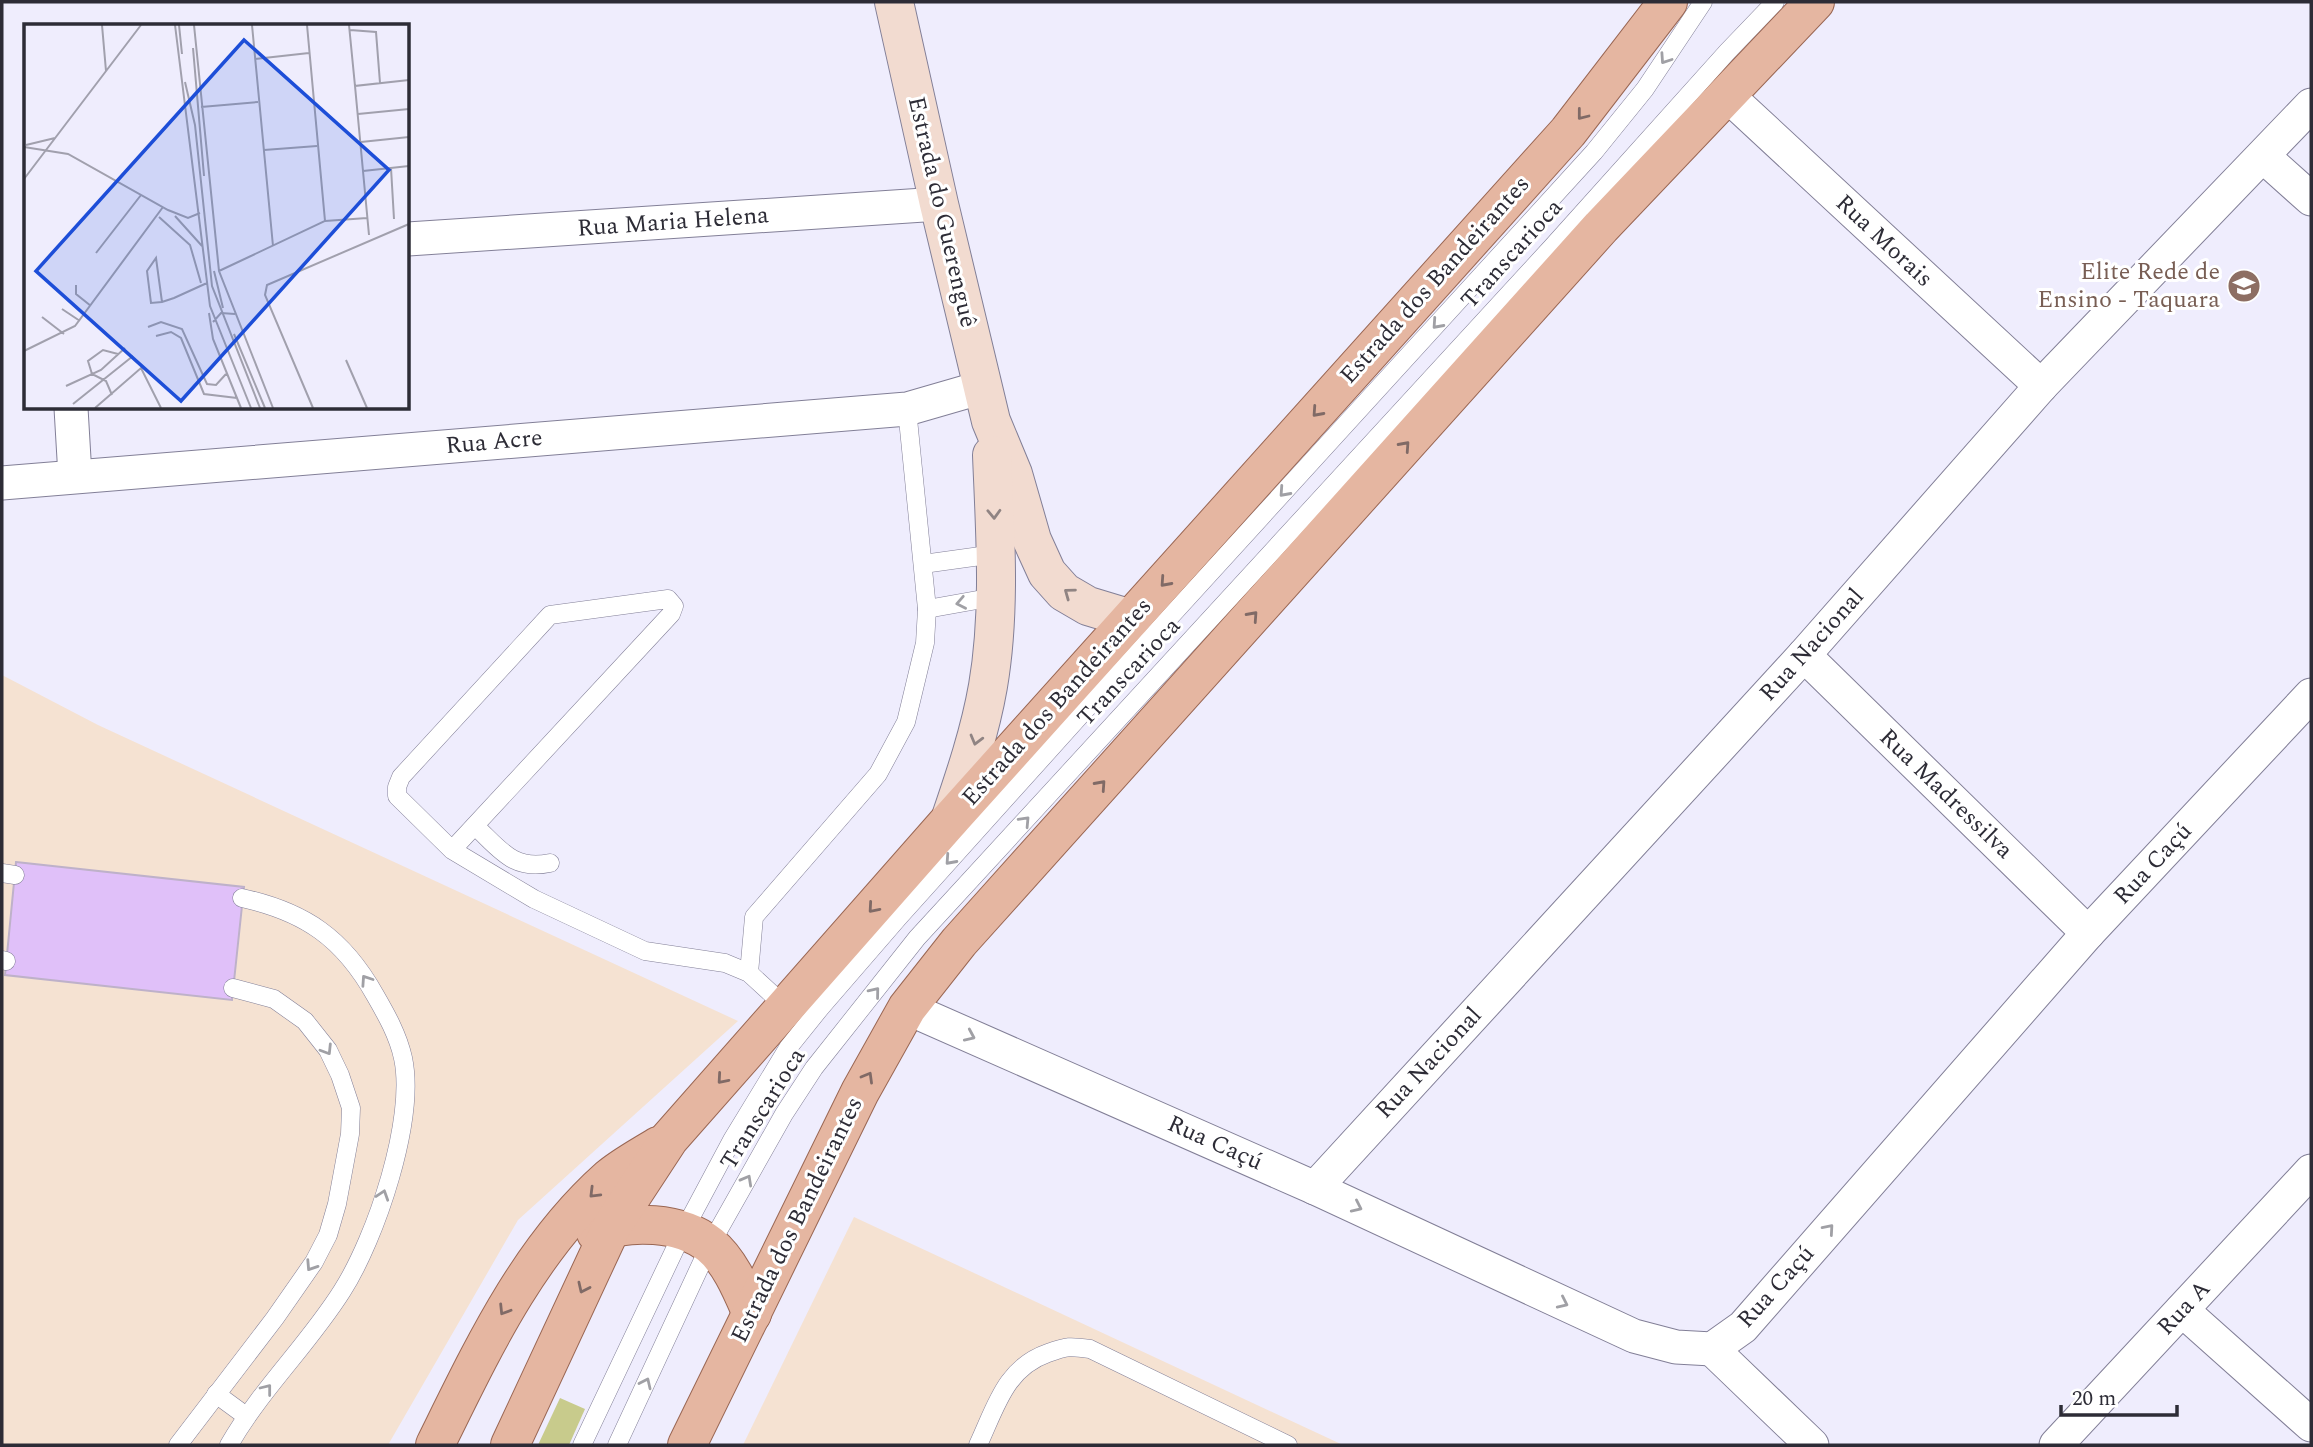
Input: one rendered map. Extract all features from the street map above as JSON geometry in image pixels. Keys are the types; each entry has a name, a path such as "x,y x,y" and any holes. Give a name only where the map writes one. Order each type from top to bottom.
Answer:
{"main road":[{"name":"Estrada do Guerenguê","path":"894,2 987,404 1013,474 1031,540 1047,573 1064,592 1088,606 1131,619"},
{"name":"Estrada dos Bandeirantes","path":"510,1445 612,1226 669,1139 950,820 1568,132 1668,2"},
{"name":"Estrada dos Bandeirantes","path":"687,1445 860,1092 908,1008 959,942 1601,227 1815,2"},
{"name":"Estrada do Guerenguê","path":"950,820 976,742 989,684 995,622 995,554 987,404"},
{"path":"435,1445 501,1316 541,1253 610,1177 669,1139"},
{"path":"541,1253 612,1226 649,1225 697,1238 736,1277 752,1314"}],"street":[{"name":"Rua Morais","path":"1727,95 2041,386"},
{"name":"Rua Nacional","path":"1315,1188 1804,655 2041,386 2264,157 2311,105"},
{"path":"2264,157 2311,199"},
{"name":"Rua Maria Helena","path":"410,239 939,204"},
{"name":"Rua Acre","path":"2,483 987,404"},
{"path":"71,410 75,476"},
{"name":"Rua Madressilva","path":"1804,655 2088,933"},
{"name":"Rua Caçú","path":"908,1008 1315,1188 1634,1336 1676,1347 1712,1349 1742,1327 2088,933 2311,695"},
{"name":"Rua A","path":"2056,1445 2311,1171"},
{"path":"2182,1310 2311,1426"},
{"path":"1712,1349 1812,1445"}],"lane":[{"name":"Transcarioca","path":"617,1445 733,1140 788,1048 821,1007 1096,698 1594,152 1645,89 1703,2"},
{"name":"Transcarioca","path":"582,1445 697,1238 814,1068 917,938 1552,247 1727,52 1776,2"},
{"path":"749,973 754,917 878,774 906,722 925,643 927,609 907,409"},
{"path":"923,564 995,554"},
{"path":"927,609 994,597"},
{"path":"452,850 671,614 674,606 668,599 550,615 401,777 397,796 452,850 534,899 645,951 725,963 749,973 786,1007"},
{"path":"475,826 507,856 522,864 550,863"},
{"path":"229,1445 246,1416 343,1290 366,1245 400,1141 407,1097 403,1057 388,1019 367,980 339,944 301,916 243,898"},
{"path":"178,1445 275,1318 314,1262 328,1234 343,1179 350,1134 351,1108 340,1075 328,1050 305,1021 274,999 233,988"},
{"path":"978,1445 1006,1385 1018,1368 1037,1357 1069,1346 1090,1349 1288,1445"},
{"path":"216,1394 246,1416"}],"shaded area":[{"path":"2,675 98,725 738,1021 518,1220 388,1445 2,1445"},
{"path":"854,1217 1343,1445 743,1445"}],"green space":[{"path":"560,1398 585,1409 569,1445 538,1445"}],"building":[{"path":"16,862 244,887 232,1000 5,975"}],"place":[{"name":"Elite Rede de Ensino - Taquara","path":"2244,286"}]}
